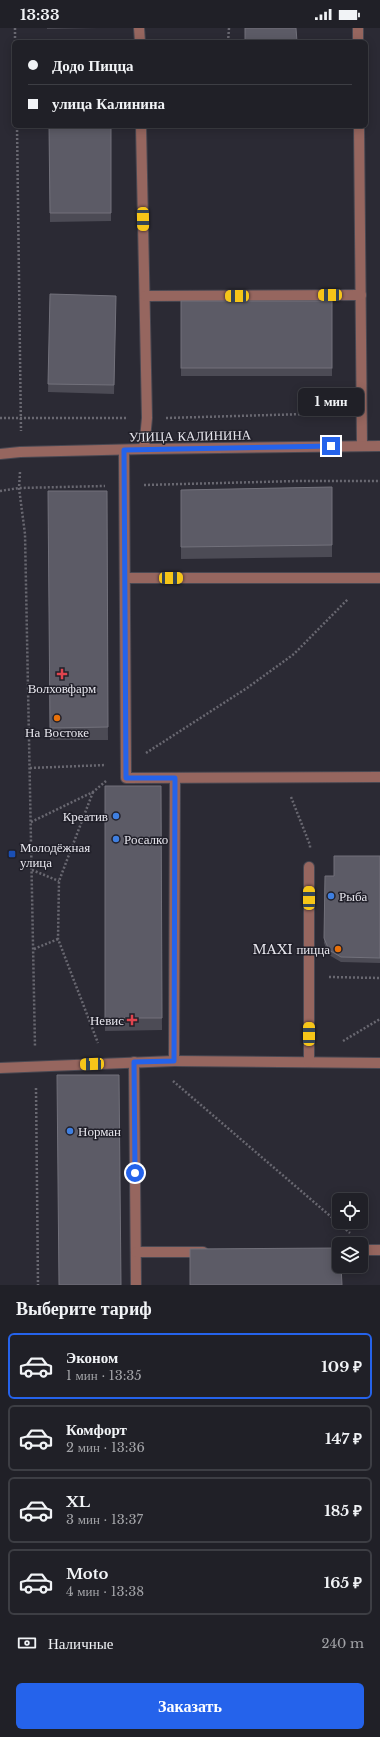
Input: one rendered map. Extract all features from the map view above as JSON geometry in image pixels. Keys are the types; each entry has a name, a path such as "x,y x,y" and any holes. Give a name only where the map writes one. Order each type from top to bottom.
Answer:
{"street":[{"path":"139,28 140,40"},
{"path":"358,28 358,40"},
{"path":"141,128 147,418 144,449"},
{"path":"359,128 362,446"},
{"path":"145,296 361,295"},
{"name":"УЛИЦА КАЛИНИНА","path":"0,454 20,452 144,449 380,446"},
{"path":"124,450 126,778 380,777"},
{"path":"125,578 380,578"},
{"path":"174,1061 175,778"},
{"path":"309,867 309,1062"},
{"path":"0,1068 174,1061 380,1063"},
{"path":"134,1062 136,1285"},
{"path":"136,1252 214,1252"}],"path":[{"path":"15,28 15,40"},
{"path":"228,40 229,28"},
{"path":"17,128 22,418 19,488 25,534 34,948 38,1285"},
{"path":"0,418 147,418 362,412"},
{"path":"0,491 19,488 124,485 298,481 380,481"},
{"path":"31,822 93,792 126,765 247,688 294,654 368,578"},
{"path":"30,768 126,765"},
{"path":"284,778 310,845 309,867"},
{"path":"93,792 59,881 58,939 106,1063"},
{"path":"32,870 59,881"},
{"path":"34,948 58,939"},
{"path":"309,977 380,978"},
{"path":"150,1062 370,1250"}],"building":[{"path":"245,28 296,28 297,40 245,40"},
{"path":"49,128 111,128 111,213 50,213"},
{"path":"50,294 116,296 114,385 48,384"},
{"path":"181,301 332,301 332,368 181,368"},
{"path":"332,487 332,545 181,547 181,490"},
{"path":"48,491 107,491 108,727 50,728"},
{"path":"105,786 161,786 162,1018 105,1018"},
{"path":"334,856 380,856 380,958 341,957 329,950 324,938 325,876 334,876"},
{"path":"57,1075 119,1075 121,1285 59,1285"},
{"path":"332,1248 332,1273 341,1273 342,1285 190,1285 190,1249"}],"place":[{"name":"Волховфарм","path":"62,674"},
{"name":"На Востоке","path":"57,718"},
{"name":"Креатив","path":"116,816"},
{"name":"Росалко","path":"116,839"},
{"name":"Молодёжная улица","path":"12,854"},
{"name":"Рыба","path":"331,896"},
{"name":"MAXI пицца","path":"338,949"},
{"name":"Невис","path":"132,1020"},
{"name":"Норман","path":"70,1131"}],"route":[{"path":"135,1173 134,1062 174,1061 175,778 126,778 124,450 331,446"}]}
